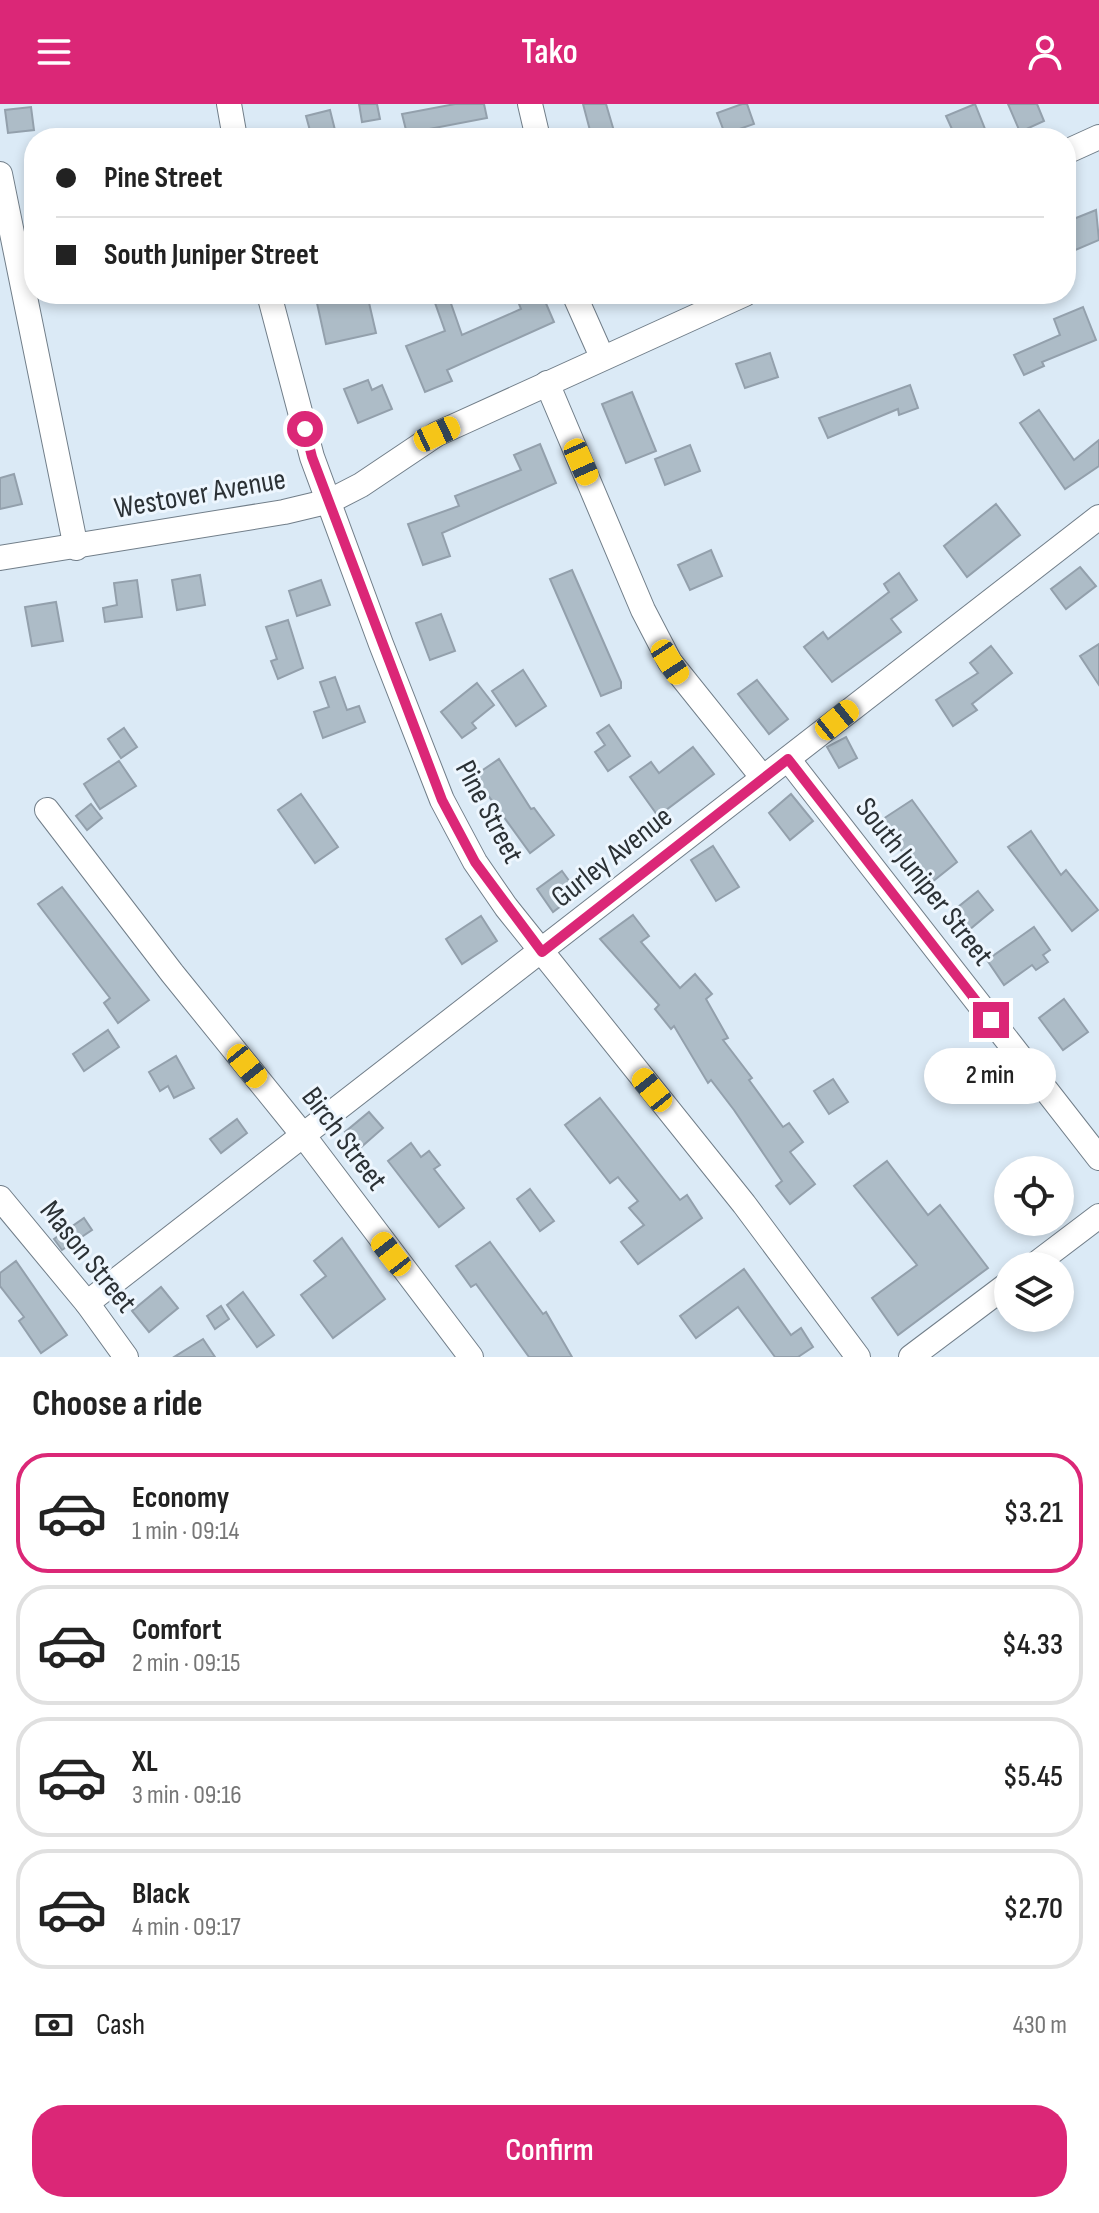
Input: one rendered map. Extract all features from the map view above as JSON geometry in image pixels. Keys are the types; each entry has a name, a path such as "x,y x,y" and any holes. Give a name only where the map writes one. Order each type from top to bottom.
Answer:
{"street":[{"path":"229,104 233,128"},
{"path":"530,104 536,128"},
{"path":"1076,147 1099,137"},
{"path":"0,174 24,292"},
{"path":"26,304 76,548"},
{"name":"Pine Street","path":"272,304 312,457 442,800 475,862 542,952 744,1204 858,1357"},
{"path":"578,304 602,357"},
{"name":"Westover Avenue","path":"0,558 76,548 330,501 361,485 437,434 722,304"},
{"path":"547,383 643,610 670,662 763,778"},
{"name":"Gurley Avenue","path":"87,1303 763,778 1095,528"},
{"name":"South Juniper Street","path":"788,759 1099,1158"},
{"name":"Birch Street","path":"47,810 303,1135 471,1357"},
{"name":"Mason Street","path":"0,1198 87,1303 126,1357"},
{"path":"1051,1252 1099,1216"},
{"path":"911,1357 994,1295"}],"building":[{"path":"359,104 377,104 380,119 362,122"},
{"path":"455,104 484,104 487,118 434,128 406,128 402,114"},
{"path":"583,104 606,104 613,128 589,128"},
{"path":"747,104 754,124 742,128 723,128 717,113"},
{"path":"975,104 985,128 951,128 946,116"},
{"path":"1008,104 1037,104 1044,121 1029,128 1018,128"},
{"path":"31,107 34,128 8,133 5,110"},
{"path":"330,110 334,128 309,128 306,116"},
{"path":"1096,210 1099,240 1076,250 1076,218"},
{"path":"317,304 369,304 376,333 326,344"},
{"path":"435,304 451,304 462,335 521,309 519,304 546,304 554,322 447,370 452,381 425,392 406,346 445,331"},
{"path":"1083,307 1096,340 1042,362 1044,366 1024,375 1014,355 1060,335 1054,319"},
{"path":"770,353 778,377 745,388 736,364"},
{"path":"368,380 372,390 382,385 392,409 358,423 344,389"},
{"path":"910,385 918,408 899,415 898,409 828,438 819,418"},
{"path":"632,392 656,451 626,463 602,404"},
{"path":"1039,410 1074,460 1099,440 1099,466 1065,489 1020,423"},
{"path":"540,444 556,483 442,533 450,556 423,565 408,524 459,506 455,496 521,470 514,455"},
{"path":"690,445 700,471 665,485 655,459"},
{"path":"14,474 22,504 0,509 0,478"},
{"path":"996,504 1020,535 967,577 944,546"},
{"path":"711,550 722,576 690,590 678,565"},
{"path":"1080,567 1096,586 1066,609 1051,589"},
{"path":"572,570 621,682 621,688 601,696 550,579"},
{"path":"899,573 917,600 891,619 901,632 832,682 804,647 823,632 828,639 889,592 884,584"},
{"path":"200,575 205,605 177,610 172,580"},
{"path":"137,580 142,617 105,622 103,608 117,605 114,583"},
{"path":"321,580 330,605 297,616 289,591"},
{"path":"56,602 63,641 32,646 25,607"},
{"path":"441,614 455,651 430,660 416,623"},
{"path":"288,620 303,668 278,679 271,661 277,659 266,627"},
{"path":"1099,644 1099,685 1080,656"},
{"path":"991,646 1012,673 972,704 977,710 953,726 936,700 978,673 970,663"},
{"path":"523,670 546,706 516,726 492,691"},
{"path":"335,677 347,710 359,706 365,722 323,738 314,712 329,707 320,682"},
{"path":"757,680 788,719 769,734 738,694"},
{"path":"477,683 494,705 472,723 476,728 462,738 441,712"},
{"path":"609,725 630,756 608,771 595,752 605,745 597,733"},
{"path":"124,728 137,747 121,758 108,739"},
{"path":"846,737 857,758 839,768 827,747"},
{"path":"693,747 714,774 658,816 630,777 651,762 659,773"},
{"path":"499,759 531,809 534,808 554,835 530,853 474,776"},
{"path":"119,761 136,786 100,809 84,784"},
{"path":"301,794 338,847 315,863 278,810"},
{"path":"791,794 813,821 790,840 769,813"},
{"path":"912,800 957,862 927,886 880,821"},
{"path":"91,804 102,818 87,830 76,816"},
{"path":"1031,831 1061,875 1066,870 1098,910 1072,931 1008,847"},
{"path":"713,846 739,887 716,901 691,860"},
{"path":"562,871 578,893 553,912 537,889"},
{"path":"62,887 149,1000 118,1023 104,1003 110,998 38,904"},
{"path":"978,891 993,910 969,930 953,911"},
{"path":"633,915 649,936 641,942 680,988 695,974 712,994 706,999 728,1038 723,1040 783,1127 789,1123 803,1142 790,1152 815,1184 790,1204 776,1186 782,1181 734,1110 711,1080 708,1083 674,1026 671,1029 655,1009 659,1005 600,939"},
{"path":"481,916 497,941 462,964 446,939"},
{"path":"1034,927 1050,950 1043,955 1048,962 1036,970 1032,965 1004,985 987,960"},
{"path":"1064,999 1088,1032 1063,1050 1039,1018"},
{"path":"108,1030 119,1047 84,1071 73,1054"},
{"path":"176,1056 194,1088 174,1098 168,1086 160,1091 149,1072"},
{"path":"833,1079 848,1102 829,1114 814,1091"},
{"path":"600,1098 680,1200 687,1195 702,1218 638,1264 621,1242 644,1225 629,1208 638,1201 618,1177 610,1183 565,1125"},
{"path":"369,1112 383,1128 359,1149 345,1132"},
{"path":"237,1119 247,1133 221,1153 210,1139"},
{"path":"411,1143 421,1157 429,1151 440,1165 434,1169 464,1208 439,1227 388,1161"},
{"path":"887,1161 928,1215 940,1205 988,1268 898,1335 872,1298 917,1265 854,1186"},
{"path":"530,1189 554,1221 540,1231 517,1199"},
{"path":"84,1218 92,1230 62,1250 54,1239"},
{"path":"342,1238 385,1299 333,1338 301,1295 326,1276 314,1261"},
{"path":"490,1242 543,1314 546,1312 572,1357 529,1357 476,1284 471,1287 456,1266"},
{"path":"16,1261 67,1335 41,1353 19,1321 24,1317 0,1286 0,1273"},
{"path":"744,1269 791,1335 801,1328 813,1347 798,1357 775,1357 738,1307 696,1338 680,1316"},
{"path":"161,1287 178,1308 149,1332 132,1311"},
{"path":"243,1292 274,1335 257,1347 227,1305"},
{"path":"221,1306 229,1319 215,1329 207,1316"},
{"path":"203,1339 215,1357 174,1357"}],"route":[{"path":"305,429 312,457 342,530 381,644 442,800 475,862 542,952 788,759 991,1020"}]}
